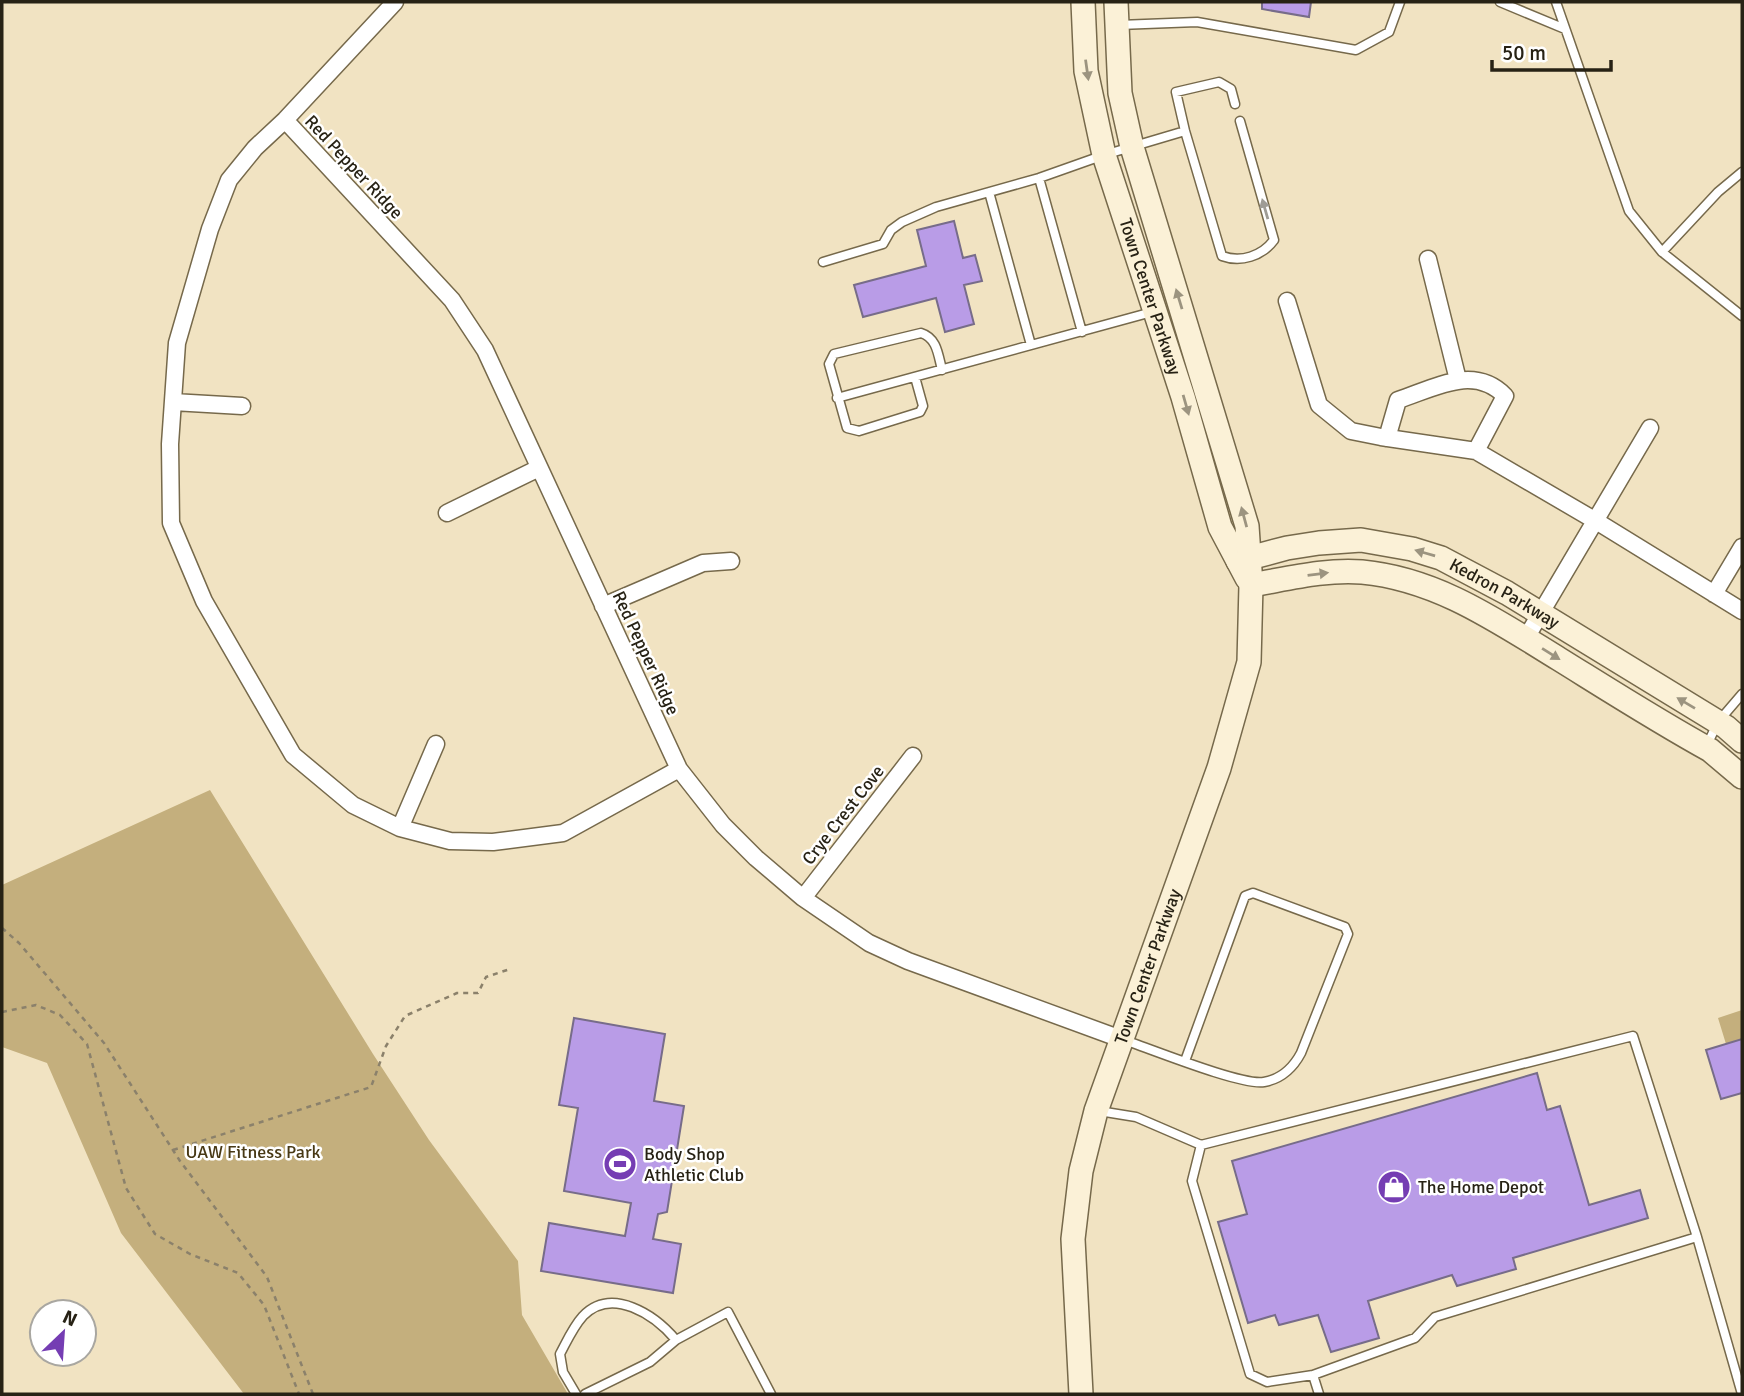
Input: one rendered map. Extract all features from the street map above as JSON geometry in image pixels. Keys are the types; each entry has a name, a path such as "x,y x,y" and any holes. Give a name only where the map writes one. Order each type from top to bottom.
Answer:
{"street":[{"path":"395,2 285,120 255,148 229,180 210,229 177,343 170,444 172,523 204,601 293,755 353,805 400,828 450,841 492,842 563,833 679,769"},
{"name":"Town Center Parkway","path":"1081,1394 1073,1239 1081,1171 1096,1111 1219,768 1250,662 1251,585 1244,560 1220,527 1184,397 1104,155 1086,71 1083,2"},
{"name":"Town Center Parkway","path":"1116,2 1120,93 1132,147 1247,526 1244,560"},
{"name":"Red Pepper Ridge","path":"285,120 452,300 485,350 679,769 723,825 756,858 803,898 869,943 908,961 1121,1039"},
{"path":"1427,259 1458,380"},
{"path":"1287,301 1319,405 1351,431 1476,451 1742,611"},
{"path":"1387,438 1398,400 1458,380 1477,379 1496,387 1505,396 1476,451"},
{"path":"173,402 242,406"},
{"path":"1526,638 1650,428"},
{"path":"447,513 539,468"},
{"name":"Kedron Parkway","path":"1244,560 1287,548 1361,540 1412,549 1441,558 1542,615 1718,722 1742,741"},
{"path":"1714,594 1742,547"},
{"path":"603,606 703,563 731,561"},
{"name":"Kedron Parkway","path":"1251,585 1321,573 1360,572 1406,579 1436,589 1482,612 1706,748 1742,777"},
{"path":"400,828 436,744"},
{"name":"Crye Crest Cove","path":"803,898 913,756"},
{"name":"Town Center Parkway","path":"1077,1354 1094,1394"}],"lane":[{"path":"1116,25 1197,22 1356,50 1389,32 1401,2"},
{"path":"1500,2 1565,29"},
{"path":"1556,2 1629,211 1662,252 1742,316"},
{"path":"1235,104 1231,89 1219,82 1175,92 1222,256 1235,261 1266,251 1274,240 1240,121"},
{"path":"824,262 883,244 891,230 902,222 936,207 1039,178 1185,131"},
{"path":"1662,252 1718,192 1742,172"},
{"path":"1039,178 1082,332"},
{"path":"989,192 1031,345"},
{"path":"837,398 1155,312"},
{"path":"915,377 923,406 920,412 859,431 847,428 829,364 834,354 921,333 934,341 942,370"},
{"path":"1706,748 1718,722 1742,694"},
{"path":"1121,1039 1185,1061 1251,1083 1266,1082 1280,1076 1293,1067 1301,1054 1348,934 1345,927 1253,893 1245,896 1185,1061"},
{"path":"1096,1111 1136,1117 1201,1145 1633,1036 1697,1237 1742,1394"},
{"path":"1201,1145 1192,1181 1250,1374 1267,1382 1313,1375 1415,1338 1435,1317 1697,1237"},
{"path":"576,1394 563,1372 560,1354 583,1316 595,1307 614,1301 637,1310 663,1325 676,1340"},
{"path":"585,1394 650,1362 676,1340 729,1312 771,1394"},
{"path":"1313,1375 1319,1394"}],"path":[{"path":"2,928 19,943 104,1043 173,1150 267,1277 313,1394"},
{"path":"173,1150 371,1087 386,1045 405,1016 457,993 478,993 486,977 510,969"},
{"path":"2,1012 36,1005 60,1015 87,1044 127,1188 155,1234 190,1254 238,1273 264,1305 299,1394"}],"green space":[{"name":"UAW Fitness Park","path":"210,790 429,1140 518,1261 522,1315 568,1394 244,1394 121,1233 47,1063 2,1047 2,885"},
{"path":"1742,1010 1742,1039 1726,1044 1718,1018"}],"building":[{"path":"1262,2 1311,2 1309,17 1262,9"},
{"path":"954,221 963,258 975,255 982,281 964,285 974,324 945,332 936,298 863,317 854,285 926,266 917,230"},
{"path":"574,1018 665,1034 654,1101 684,1106 667,1212 658,1214 653,1239 681,1244 673,1293 541,1271 549,1223 625,1236 631,1203 564,1191 578,1108 559,1105"},
{"path":"1742,1039 1742,1093 1721,1099 1706,1050"},
{"name":"The Home Depot","path":"1537,1073 1547,1110 1560,1106 1589,1205 1640,1190 1648,1218 1513,1258 1516,1269 1457,1286 1452,1275 1368,1301 1379,1338 1331,1352 1318,1315 1279,1325 1275,1315 1248,1323 1218,1222 1247,1214 1232,1161"}],"place":[{"name":"Body Shop Athletic Club","path":"620,1164"},
{"name":"The Home Depot","path":"1394,1187"}]}
